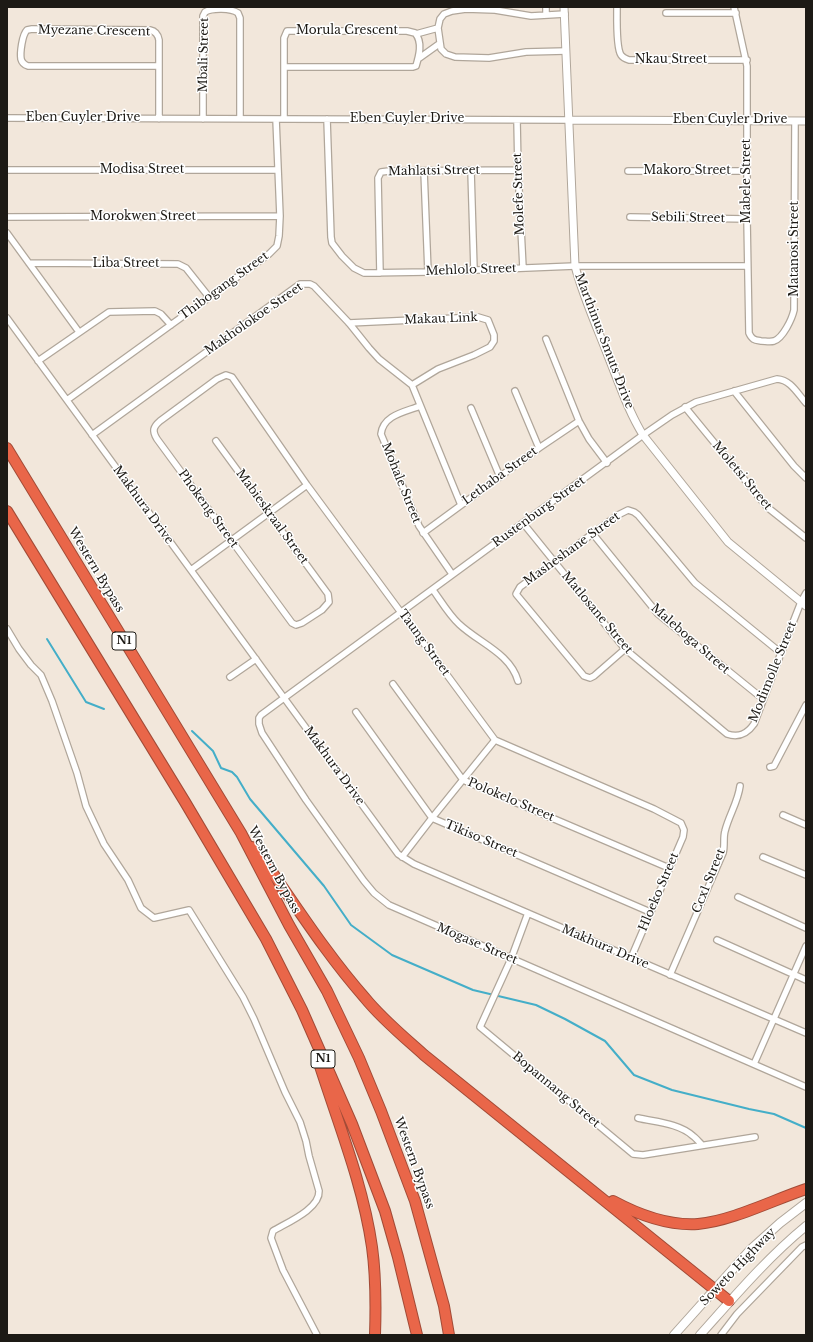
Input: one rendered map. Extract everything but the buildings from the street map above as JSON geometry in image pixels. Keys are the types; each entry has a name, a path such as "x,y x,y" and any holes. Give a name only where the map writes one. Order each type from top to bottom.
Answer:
{"highway":[{"path":"7,444 18,466"},
{"name":"Western Bypass","path":"7,448 241,833 289,925 327,991 359,1058 415,1201 444,1306 449,1335"},
{"name":"N1","path":"7,511 185,802 266,939 302,1010 352,1124 385,1211 417,1335"},
{"path":"241,833 263,859 333,957 365,998 424,1055 729,1301"},
{"path":"302,1010 364,1205 372,1247 375,1279 375,1335"},
{"path":"550,1156 611,1200 630,1211 668,1222 698,1224 727,1218 806,1189"}],"main road":[{"name":"Soweto Highway","path":"674,1335 750,1250 780,1223 806,1203"},
{"name":"Soweto Highway","path":"700,1335 756,1272 788,1240 806,1226"}],"street":[{"path":"546,7 546,15"},
{"name":"Nkau Street","path":"617,7 619,51 622,57 627,60 746,60"},
{"name":"Mabele Street","path":"734,7 746,60 748,120 746,219 749,333"},
{"path":"565,10 546,15 524,15 481,9 459,10 448,12 442,16 438,28 439,44 444,53 455,57 489,58 526,52 566,51"},
{"name":"Mbali Street","path":"203,119 203,16 207,11 225,10 236,11 240,18 240,119"},
{"name":"Marthinus Smuts Drive","path":"565,10 575,266 625,399 637,426 643,435 728,542 804,604"},
{"path":"666,13 736,13"},
{"path":"416,34 438,28"},
{"name":"Myezane Crescent","path":"29,30 150,30 157,33 159,40 158,66 31,67 24,64 21,59 23,36 25,32 29,30"},
{"name":"Morula Crescent","path":"284,67 284,38 285,33 290,30 407,31 416,34 420,44 418,59"},
{"path":"284,119 284,67 408,68 416,66 418,59 439,44"},
{"path":"158,66 158,119"},
{"name":"Eben Cuyler Drive","path":"7,118 806,121"},
{"name":"Thibogang Street","path":"67,400 275,249 279,241 280,216 276,119"},
{"name":"Mehlolo Street","path":"327,119 330,231 332,243 354,268 364,273 575,266 747,266"},
{"name":"Molefe Street","path":"517,120 523,268"},
{"name":"Matanosi Street","path":"749,333 751,338 756,340 773,341 783,333 792,318 794,310 795,121"},
{"name":"Modisa Street","path":"7,170 278,170"},
{"name":"Mahlatsi Street","path":"380,273 378,176 381,172 518,170"},
{"name":"Makoro Street","path":"628,170 746,171"},
{"path":"424,171 428,272"},
{"path":"471,171 474,270"},
{"name":"Morokwen Street","path":"7,217 280,216"},
{"name":"Sebili Street","path":"630,217 746,219"},
{"path":"7,233 79,332"},
{"name":"Liba Street","path":"29,263 178,264 186,268 209,297"},
{"name":"Makholokoe Street","path":"92,435 300,284 310,284 314,286 349,323 369,348 412,386 461,505"},
{"path":"38,361 105,313 113,311 155,312 161,314 171,325"},
{"name":"Makau Link","path":"349,323 478,317 488,320 494,335 494,341 490,347 438,369 412,386"},
{"name":"Makhura Drive","path":"7,318 391,846 402,857 414,864 806,1033"},
{"path":"546,339 579,422 589,439 607,463"},
{"name":"Phokeng Street","path":"232,377 226,375 217,380 160,421 155,425 153,430 157,439 292,623 300,624 322,610 329,602 328,594"},
{"name":"Taung Street","path":"232,377 307,485 495,740"},
{"name":"Rustenburg Street","path":"284,698 433,590 452,574 607,463 643,435 685,407 696,402 772,380 782,380 789,383 806,403"},
{"path":"515,390 539,448"},
{"path":"734,391 794,466 806,478"},
{"name":"Mohale Street","path":"420,406 389,418 383,425 381,434 415,520 452,574"},
{"name":"Moletsi Street","path":"685,407 767,507 806,538"},
{"path":"471,408 500,477"},
{"name":"Lethaba Street","path":"424,533 539,448 579,422"},
{"name":"Mabieskraal Street","path":"216,441 328,594"},
{"path":"191,570 307,485"},
{"name":"Masheshane Street","path":"625,649 594,676 590,678 584,676 517,595 517,592 520,587 624,511 628,510 634,512 694,584 780,653"},
{"name":"Matlosane Street","path":"523,523 625,649 727,734 737,736"},
{"name":"Maleboga Street","path":"593,534 658,614 763,700"},
{"path":"433,590 460,625 497,652 510,664 515,671 518,682"},
{"path":"804,604 806,593"},
{"name":"Modimolle Street","path":"737,736 743,734 750,728 756,718 780,653 804,604"},
{"path":"7,629 19,649 41,675 52,701 77,773 86,806 104,844 128,880 141,908 154,918 188,910 217,954 246,1003 285,1092 300,1122 319,1191 319,1196 313,1205 302,1214 273,1231 271,1238 283,1270 317,1335"},
{"path":"230,677 256,659"},
{"name":"Polokelo Street","path":"393,684 463,780 669,868"},
{"name":"Mogase Street","path":"284,698 259,718 262,733 306,800 374,893 389,906 806,1087"},
{"path":"770,767 774,766 806,705"},
{"name":"Tikiso Street","path":"356,712 432,818 650,912"},
{"path":"402,857 495,740"},
{"name":"Hloeko Street","path":"495,740 677,819 682,825 684,830 683,837 631,958"},
{"name":"Ccx1 Street","path":"670,975 723,853 725,844 724,834 739,796 740,786"},
{"path":"783,815 806,826"},
{"path":"763,857 806,875"},
{"path":"738,897 806,928"},
{"name":"Bopannang Street","path":"528,913 511,959 480,1027 633,1154 643,1155 755,1137"},
{"path":"717,940 806,980"},
{"path":"754,1064 806,946"},
{"path":"638,1118 685,1130 693,1135 702,1145"},
{"path":"721,1335 737,1314 806,1245"}],"waterway":[{"path":"47,639 86,702 104,709"},
{"path":"192,731 213,751 221,768 232,772 237,777 250,799 324,886 351,925 392,955 473,990 536,1005 565,1019 605,1041 634,1075 672,1090 774,1114 806,1128"}]}
